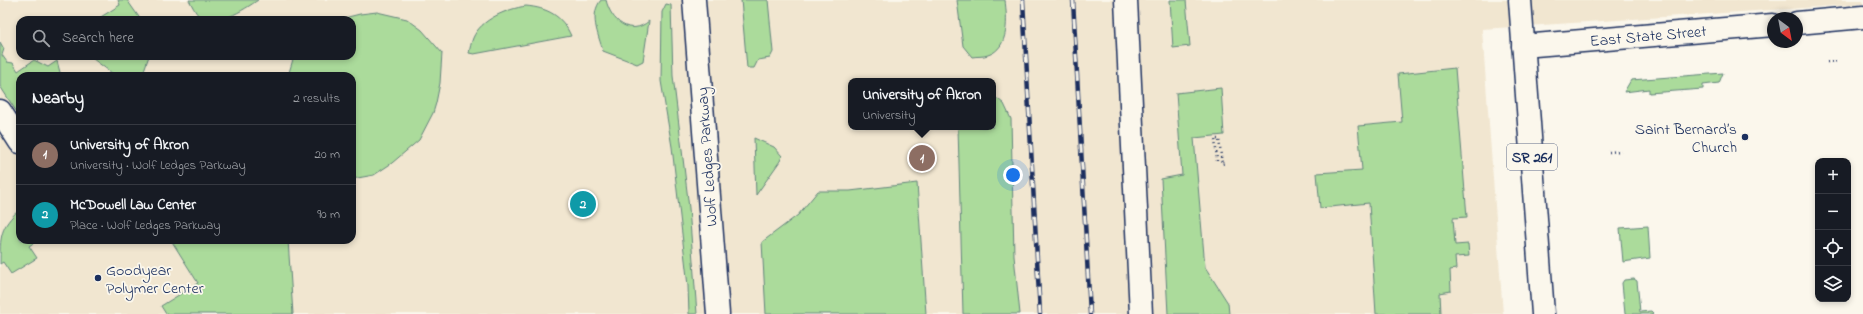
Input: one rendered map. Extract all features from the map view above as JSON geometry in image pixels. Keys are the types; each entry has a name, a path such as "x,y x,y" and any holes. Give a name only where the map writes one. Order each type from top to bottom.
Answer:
{"main road":[{"name":"Wolf Ledges Parkway","path":"694,0 718,314"},
{"path":"1126,0 1141,314"},
{"name":"SR 261","path":"1520,0 1543,314"},
{"path":"1803,22 1863,17"},
{"name":"East State Street","path":"1524,46 1767,26"},
{"path":"0,111 16,136"}],"path":[{"path":"1827,62 1838,61"},
{"path":"1217,161 1215,139 1219,139 1222,164 1226,163"},
{"path":"1609,152 1621,151"}],"shaded area":[{"path":"0,0 1863,0 1863,4 1482,29 1503,314 0,314"}],"green space":[{"path":"118,0 127,0 138,16 102,16 120,5"},
{"path":"189,0 258,0 231,16 199,16"},
{"path":"601,0 606,0 612,14 617,20 628,27 642,26 649,21 643,61 637,64 603,51 595,18 597,6"},
{"path":"741,0 768,0 773,52 770,58 758,60 754,68 747,68"},
{"path":"957,0 1005,0 1006,32 1000,46 995,51 986,56 972,57 963,46"},
{"path":"1170,0 1186,0 1190,46 1173,48"},
{"path":"666,4 671,5 673,76 689,208 697,314 689,314 688,286 672,147 661,81 662,12"},
{"path":"526,6 541,9 553,14 563,23 571,36 474,54 469,53 473,38 477,31 488,20 503,12"},
{"path":"377,12 407,19 422,30 442,53 440,83 436,103 433,113 419,140 392,163 374,175 356,178 356,72 289,72 293,60 356,60 356,16 352,16"},
{"path":"0,42 4,49 2,55 7,62 13,63 18,71 34,60 48,67 57,61 60,72 16,72 16,111 0,86"},
{"path":"94,60 148,60 143,72 111,72"},
{"path":"1455,68 1467,217 1453,218 1455,245 1468,244 1469,256 1455,257 1456,269 1450,270 1451,291 1440,293 1441,314 1376,314 1369,203 1320,208 1317,173 1362,170 1358,126 1402,122 1398,74"},
{"path":"1723,73 1719,83 1703,85 1703,89 1649,93 1649,89 1624,92 1631,80"},
{"path":"1221,88 1224,135 1194,138 1205,267 1228,303 1229,314 1168,314 1161,179 1182,175 1176,93"},
{"path":"996,99 998,99 1004,104 1011,119 1014,256 1020,314 963,314 958,130 996,130"},
{"path":"754,138 774,147 782,156 756,195"},
{"path":"917,183 926,314 766,314 762,242 798,215 818,191 850,191"},
{"path":"16,212 16,244 32,244 29,246 37,258 11,274 3,262 0,264 0,246 2,233"},
{"path":"1648,226 1650,258 1623,262 1620,228"},
{"path":"174,244 288,244 293,314 166,314 161,306 198,283"},
{"path":"1634,279 1637,281 1640,312 1651,311 1654,314 1625,314 1622,283 1624,280"}],"railway":[{"path":"1023,0 1040,314"},
{"path":"1073,0 1090,314"}],"place":[{"name":"Saint Bernard’s Church","path":"1745,137"},
{"name":"University of Akron","path":"922,158"},
{"name":"McDowell Law Center","path":"583,204"},
{"name":"Goodyear Polymer Center","path":"98,278"}]}
